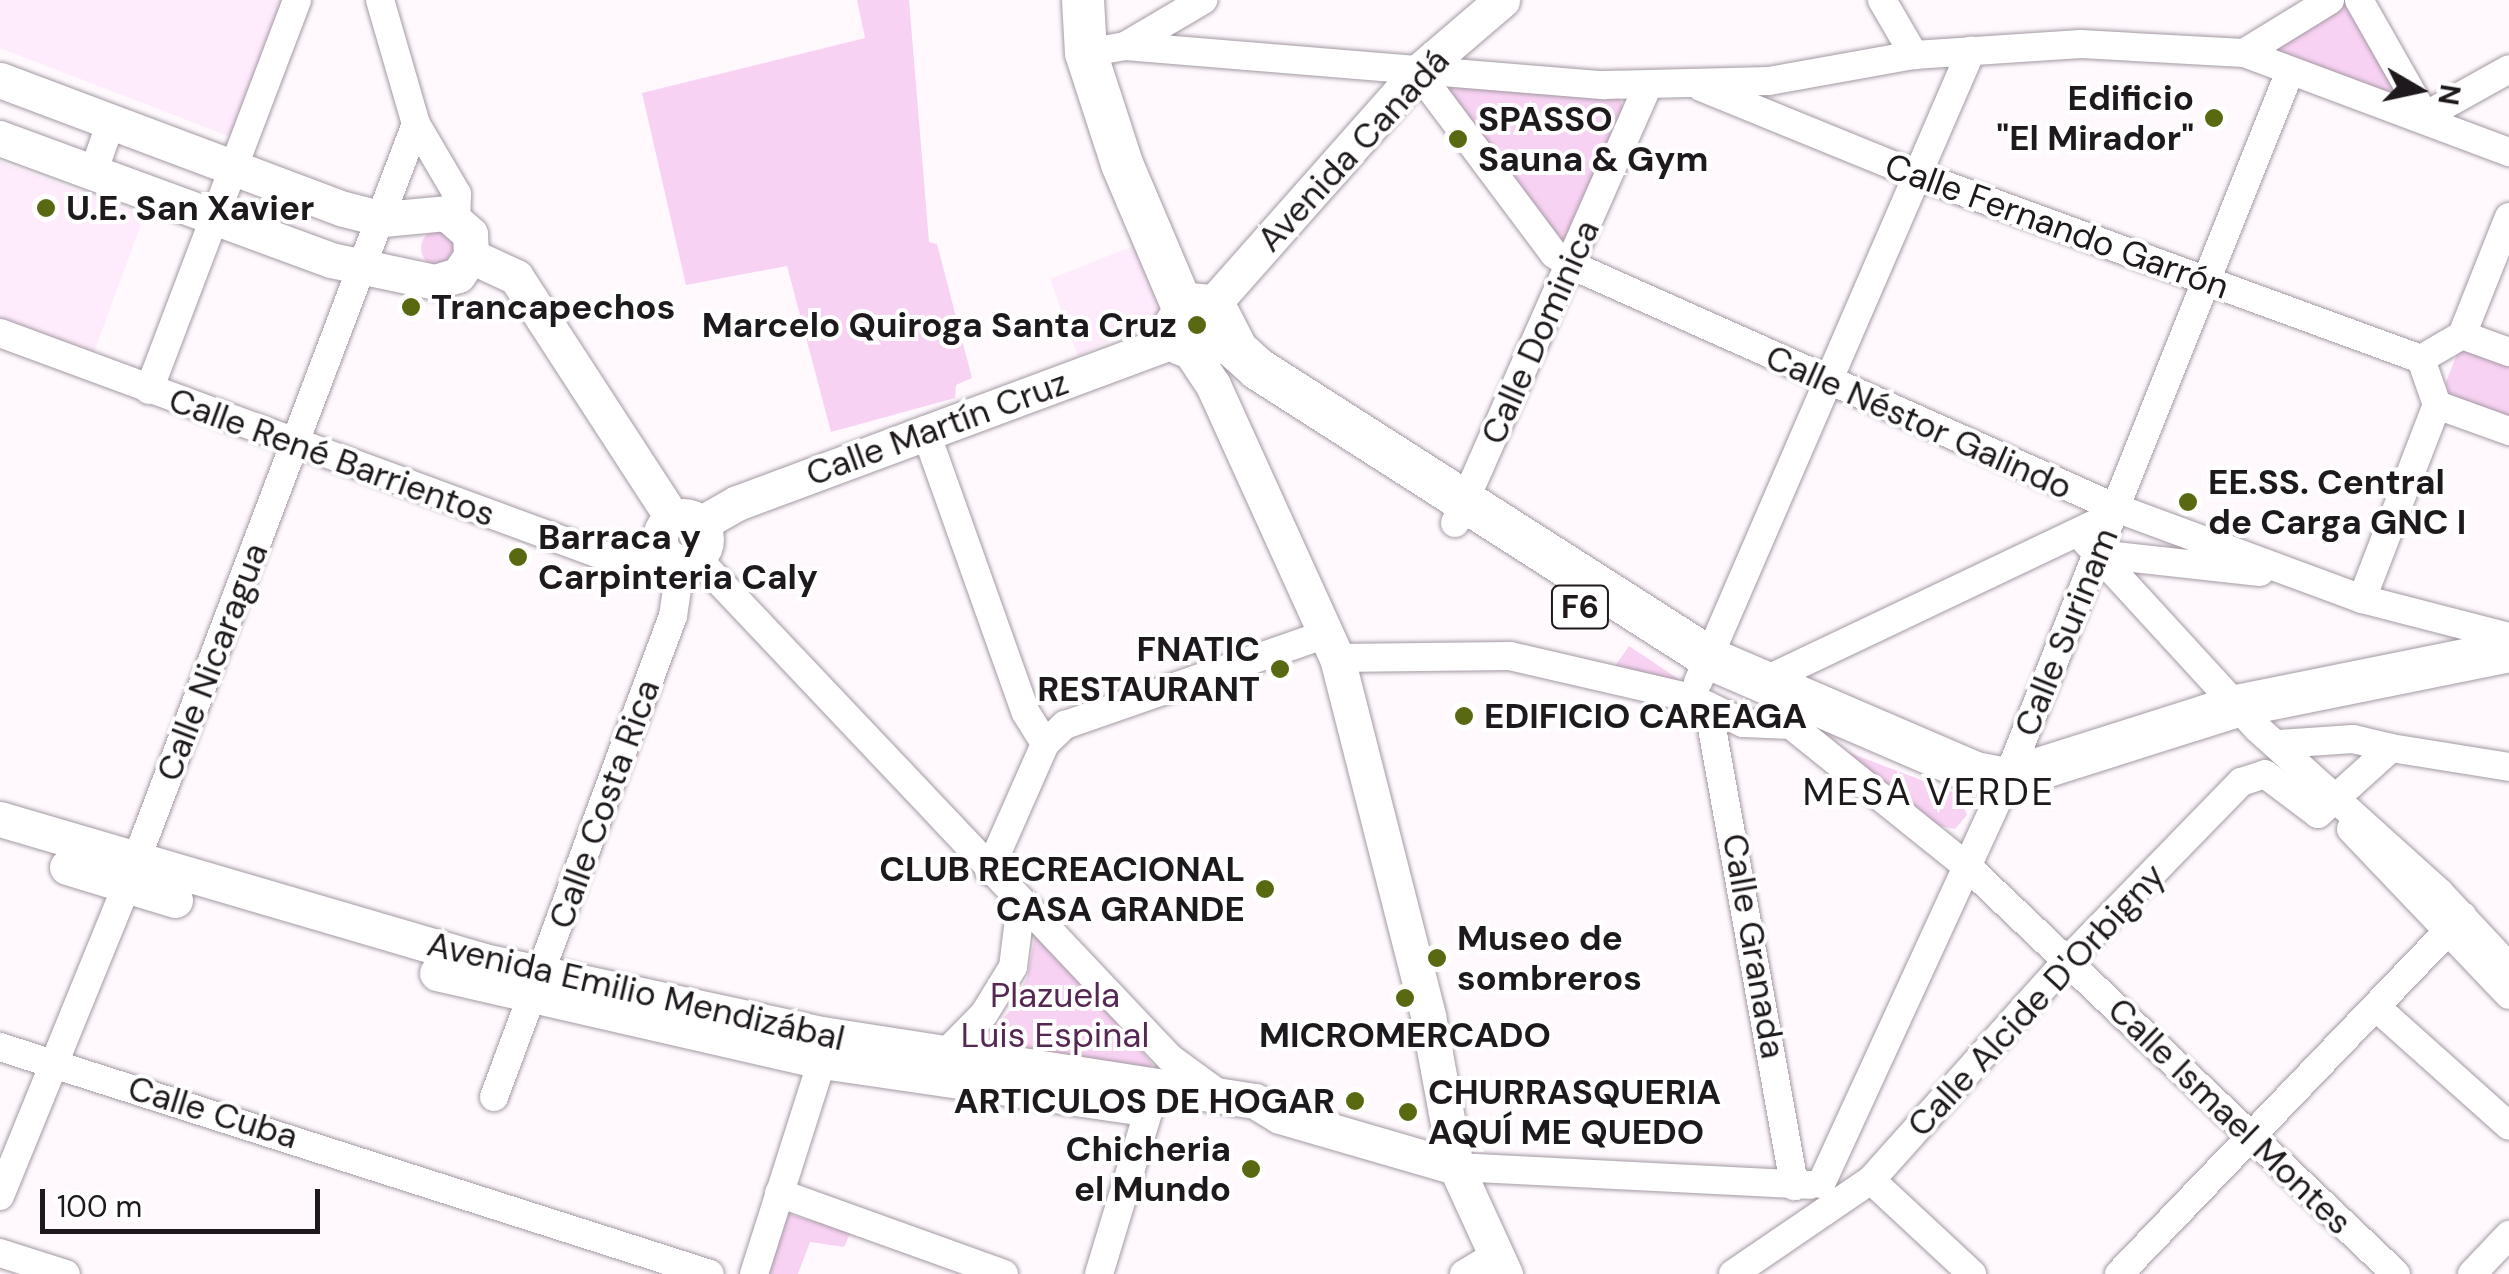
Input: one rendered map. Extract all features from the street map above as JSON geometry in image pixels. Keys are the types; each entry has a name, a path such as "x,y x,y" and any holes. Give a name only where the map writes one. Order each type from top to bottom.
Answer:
{"highway":[{"name":"F6","path":"1083,0 1106,49 1122,164 1202,341 1236,350 1459,513 1706,683 1791,725 2001,792"},
{"path":"2258,726 2509,650"},
{"path":"2001,792 2258,726 2509,672"},
{"name":"F6","path":"1706,683 1762,682 1976,773 2001,792"}],"main road":[{"name":"Avenida Canadá","path":"1202,341 1418,72 1502,0"},
{"path":"0,80 383,219 445,209"},
{"path":"0,138 216,217 364,266 424,279 458,275 471,256 470,234 445,209"},
{"path":"445,209 516,277 683,543"},
{"path":"424,279 404,252 408,230 445,209"},
{"path":"471,256 516,277"},
{"path":"1202,341 1332,646 1428,1016 1456,1167 1488,1268"},
{"name":"Calle Martín Cruz","path":"683,543 716,512 925,430 1202,341"},
{"name":"Avenida Emilio Mendizábal","path":"0,820 131,875"},
{"name":"Avenida Emilio Mendizábal","path":"0,844 131,875 536,986 822,1048 936,1066 1149,1109 1254,1121 1280,1116"},
{"name":"Avenida Emilio Mendizábal","path":"936,1066 1255,1101 1280,1116 1456,1167"}],"street":[{"path":"149,390 298,0"},
{"path":"379,0 445,209"},
{"path":"1106,49 1204,0"},
{"path":"1882,0 1914,54"},
{"path":"2244,53 2330,0"},
{"path":"2359,0 2425,116"},
{"path":"1106,49 1648,85 1769,80 1914,54 2081,44 2244,53 2425,116 2509,152"},
{"path":"989,870 1045,744 1066,725 1332,646 1510,656 1706,683 1971,51"},
{"path":"2425,116 2509,69"},
{"name":"Calle Surinam","path":"1817,1192 2001,792 2088,545 2116,508 2290,71"},
{"name":"Calle Néstor Galindo","path":"1418,72 1554,254 1572,265 2116,508 2362,598 2509,637"},
{"name":"Calle Dominica","path":"1459,513 1572,265 1648,85"},
{"name":"Calle Fernando Garrón","path":"1695,85 1917,175 2421,359"},
{"path":"93,173 111,122"},
{"name":"Calle Nicaragua","path":"0,1196 131,875 416,124"},
{"path":"2362,598 2436,405 2421,359 2462,335 2509,217"},
{"path":"2462,335 2509,352"},
{"name":"Calle René Barrientos","path":"3,342 149,390 294,446 630,565 683,543"},
{"path":"2436,405 2509,431"},
{"path":"925,430 1026,712 1045,744"},
{"path":"683,543 1170,1058 1223,1096"},
{"name":"Calle Costa Rica","path":"494,1098 673,616 683,543"},
{"path":"1762,682 2088,545 2312,577"},
{"path":"2088,545 2258,726 2454,924 2502,962 2509,995"},
{"name":"Calle Granada","path":"1706,683 1817,1192"},
{"name":"Calle Ismael Montes","path":"1791,725 1968,868 2396,1274"},
{"path":"2258,726 2509,767"},
{"path":"2332,798 2391,748"},
{"name":"Calle Alcide D'Orbigny","path":"1733,1274 1817,1192 1870,1180 2068,960 2241,782 2264,774 2318,814 2332,798"},
{"path":"936,1066 984,1014 1012,967 1021,904"},
{"path":"2119,1274 2454,924"},
{"path":"2376,1007 2509,1126"},
{"name":"Calle Cuba","path":"0,1047 710,1274"},
{"path":"754,1274 822,1048"},
{"path":"1098,1274 1149,1109"},
{"name":"Avenida Emilio Mendizábal","path":"1456,1167 1817,1192"},
{"path":"1870,1180 1972,1274"},
{"path":"779,1193 1004,1274"},
{"path":"2472,1274 2509,1235"},
{"path":"0,1253 66,1274"},
{"path":"2498,1274 2509,1262"}],"shaded area":[{"path":"0,0 282,0 231,137 0,48"},
{"path":"0,162 144,216 93,355 0,319"},
{"path":"1141,243 1164,296 1158,318 1078,356 1050,279"}],"green space":[{"path":"857,0 909,0 929,242 937,244 972,378 956,385 955,398 831,432 787,266 686,285 642,93 865,38"},
{"path":"2342,0 2349,1 2404,97 2398,104 2274,53 2275,42"},
{"path":"1451,86 1619,98 1624,109 1569,236 1557,243 1447,95"},
{"path":"439,230 452,235 457,248 452,261 439,266 426,261 421,248 426,235"},
{"path":"2459,349 2509,363 2509,420 2450,398 2446,382"},
{"path":"1629,646 1680,680 1705,693 1609,675"},
{"path":"1837,748 1958,794 1967,815 1955,829 1935,825"},
{"name":"Plazuela Luis Espinal","path":"1036,931 1153,1064 1144,1076 979,1043 1009,1012 1027,978"},
{"path":"785,1213 851,1232 844,1247 810,1242 798,1274 765,1274"}],"place":[{"name":"Edificio \"El Mirador\"","path":"2214,118"},
{"name":"SPASSO Sauna & Gym","path":"1458,139"},
{"name":"U.E. San Xavier","path":"46,208"},
{"name":"Trancapechos","path":"411,307"},
{"name":"Marcelo Quiroga Santa Cruz","path":"1197,325"},
{"name":"EE.SS. Central de Carga GNC I","path":"2188,502"},
{"name":"Barraca y Carpinteria Caly","path":"518,557"},
{"name":"FNATIC RESTAURANT","path":"1280,669"},
{"name":"EDIFICIO CAREAGA","path":"1464,716"},
{"name":"CLUB RECREACIONAL CASA GRANDE","path":"1265,889"},
{"name":"Museo de sombreros","path":"1437,958"},
{"name":"MICROMERCADO","path":"1405,998"},
{"name":"ARTICULOS DE HOGAR","path":"1355,1101"},
{"name":"CHURRASQUERIA AQUÍ ME QUEDO","path":"1408,1112"},
{"name":"Chicheria el Mundo","path":"1251,1169"}],"district":[{"name":"MESA VERDE","path":"1929,793"}]}
